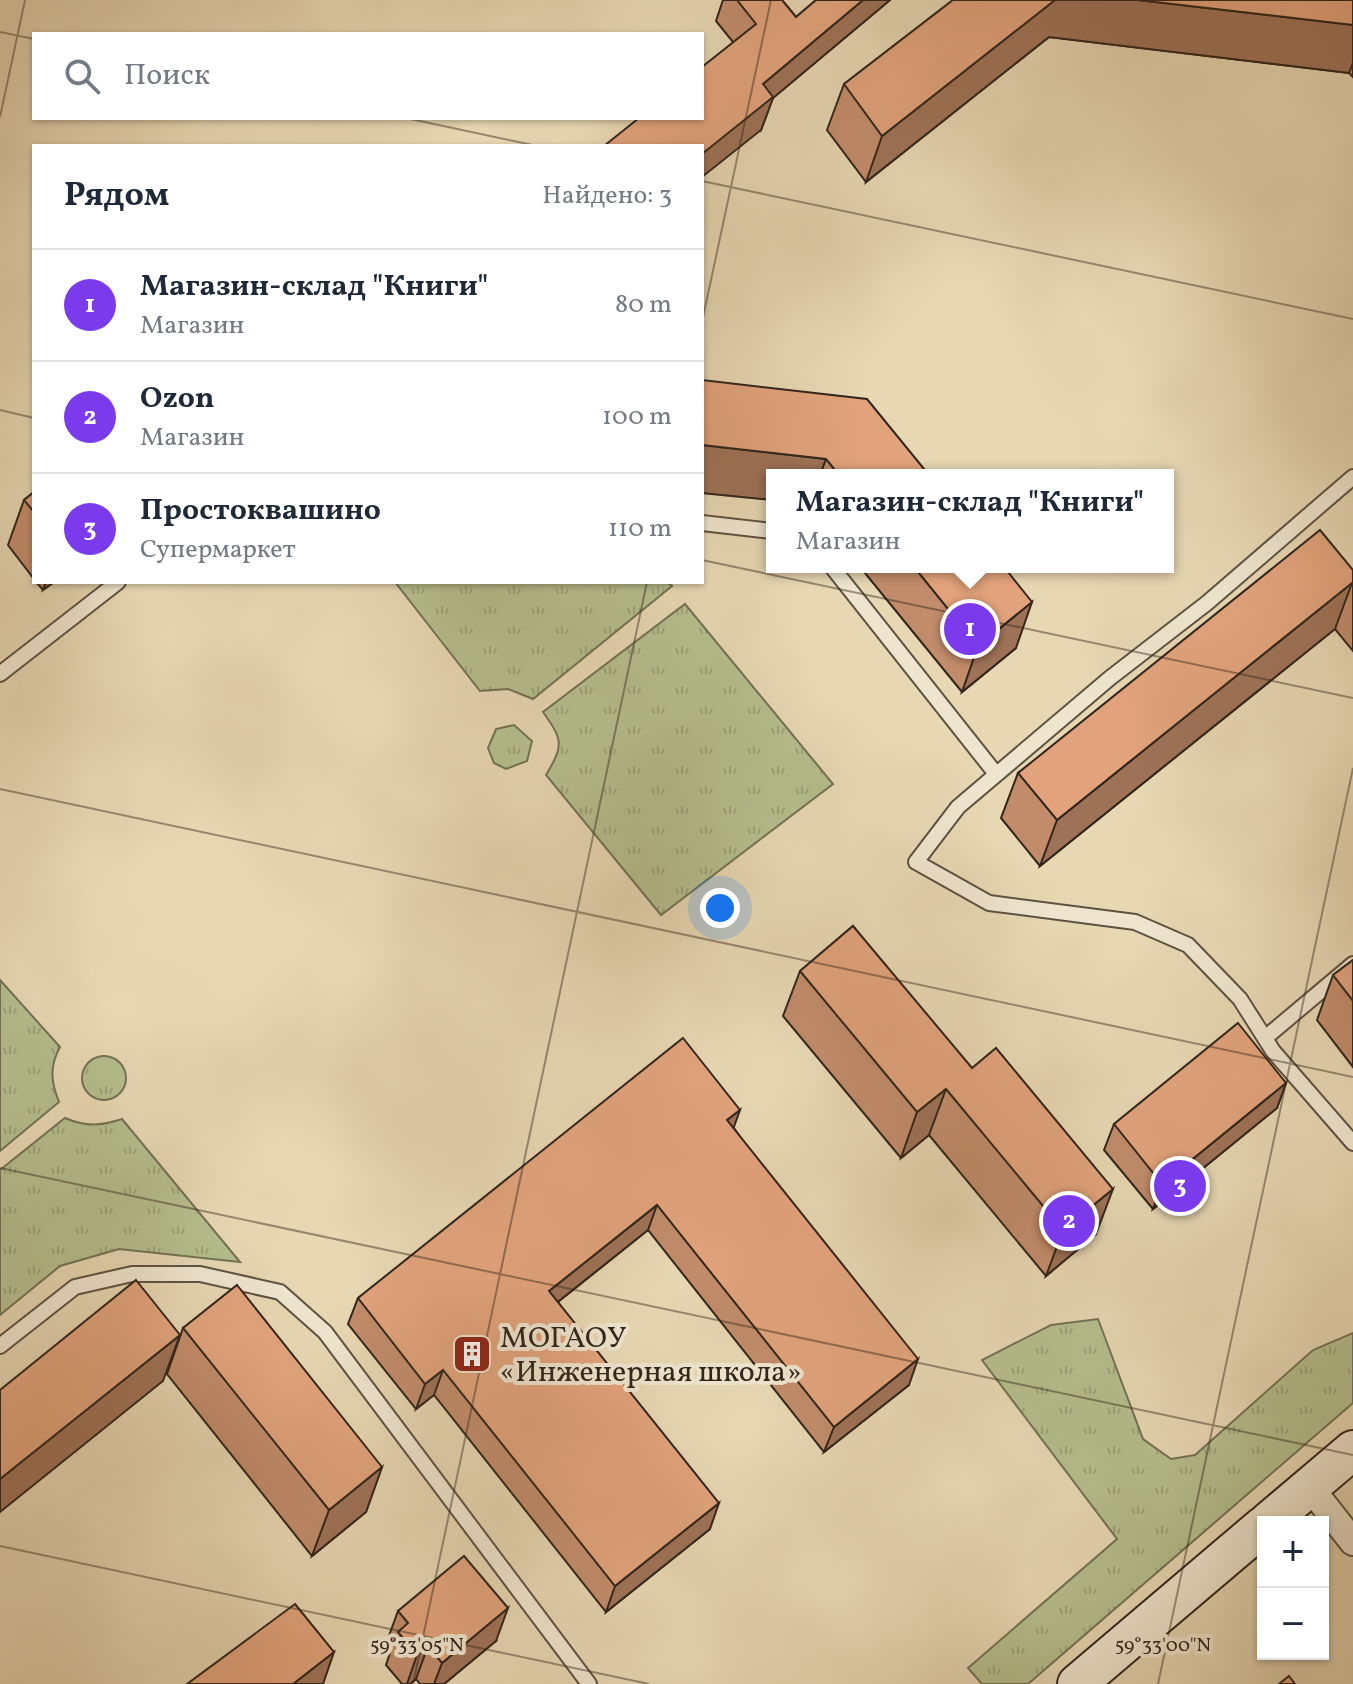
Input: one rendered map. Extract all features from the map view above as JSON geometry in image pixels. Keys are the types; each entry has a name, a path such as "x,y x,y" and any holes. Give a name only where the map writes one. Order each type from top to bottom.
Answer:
{"main road":[{"path":"1275,1516 1353,1450"},
{"path":"1077,1684 1257,1531"}],"street":[{"path":"1309,1486 1353,1542"}],"lane":[{"path":"1353,477 1207,603 1110,678 958,807 916,862 989,903 1135,922 1188,945 1240,999 1273,1051 1353,1143"},
{"path":"704,523 766,530"},
{"path":"837,573 996,774"},
{"path":"0,674 115,584"},
{"path":"1265,1038 1353,964"},
{"path":"0,1346 75,1287 132,1274 200,1274 280,1292 325,1332 589,1684"}],"green space":[{"path":"397,584 672,586 533,699 508,689 480,691"},
{"path":"685,604 833,784 661,915 546,775 559,743 543,712"},
{"path":"514,725 532,741 527,761 506,769 494,763 488,748 496,729"},
{"path":"0,980 60,1047 52,1074 59,1102 0,1151"},
{"path":"104,1056 120,1062 126,1078 120,1094 104,1100 88,1094 82,1078 88,1062"},
{"path":"65,1118 94,1124 122,1119 240,1262 119,1249 60,1266 0,1315 0,1170"},
{"path":"1098,1319 1143,1439 1171,1459 1195,1455 1313,1350 1353,1333 1353,1403 1028,1684 982,1684 968,1668 1117,1539 982,1360 1051,1325"}],"building":[{"path":"737,0 782,0 796,17 816,0 863,0 763,84 773,97 704,152 704,144 606,144 636,120 704,120 704,65 756,24"},
{"path":"953,0 1055,0 882,136 844,84"},
{"path":"1138,0 1353,0 1353,25"},
{"path":"704,380 867,399 924,469 834,469 826,459 704,445"},
{"path":"32,494 32,510 24,500"},
{"path":"1320,530 1353,570 1353,585 1057,820 1018,773"},
{"path":"919,573 1009,573 1032,602 978,646"},
{"path":"853,926 972,1068 996,1048 1113,1189 1063,1230 946,1089 917,1112 800,971"},
{"path":"1353,960 1353,1001 1333,975"},
{"path":"1238,1023 1286,1083 1162,1184 1114,1124"},
{"name":"МОГАОУ «Инженерная школа»","path":"683,1038 740,1110 727,1120 918,1359 834,1427 657,1205 549,1291 719,1503 615,1586 443,1370 425,1384 358,1298"},
{"path":"136,1280 180,1335 0,1479 0,1390"},
{"path":"237,1285 382,1467 329,1510 183,1328"},
{"path":"464,1556 508,1608 442,1663 428,1646 417,1655 398,1632 408,1623 398,1611"},
{"path":"295,1604 334,1652 293,1684 187,1684"},
{"path":"1289,1676 1295,1684 1279,1684"}],"place":[{"name":"Магазин-склад \"Книги\"","path":"970,629"},
{"name":"Простоквашино","path":"1180,1186"},
{"name":"Ozon","path":"1069,1221"},
{"name":"МОГАОУ «Инженерная школа»","path":"472,1354"}]}
